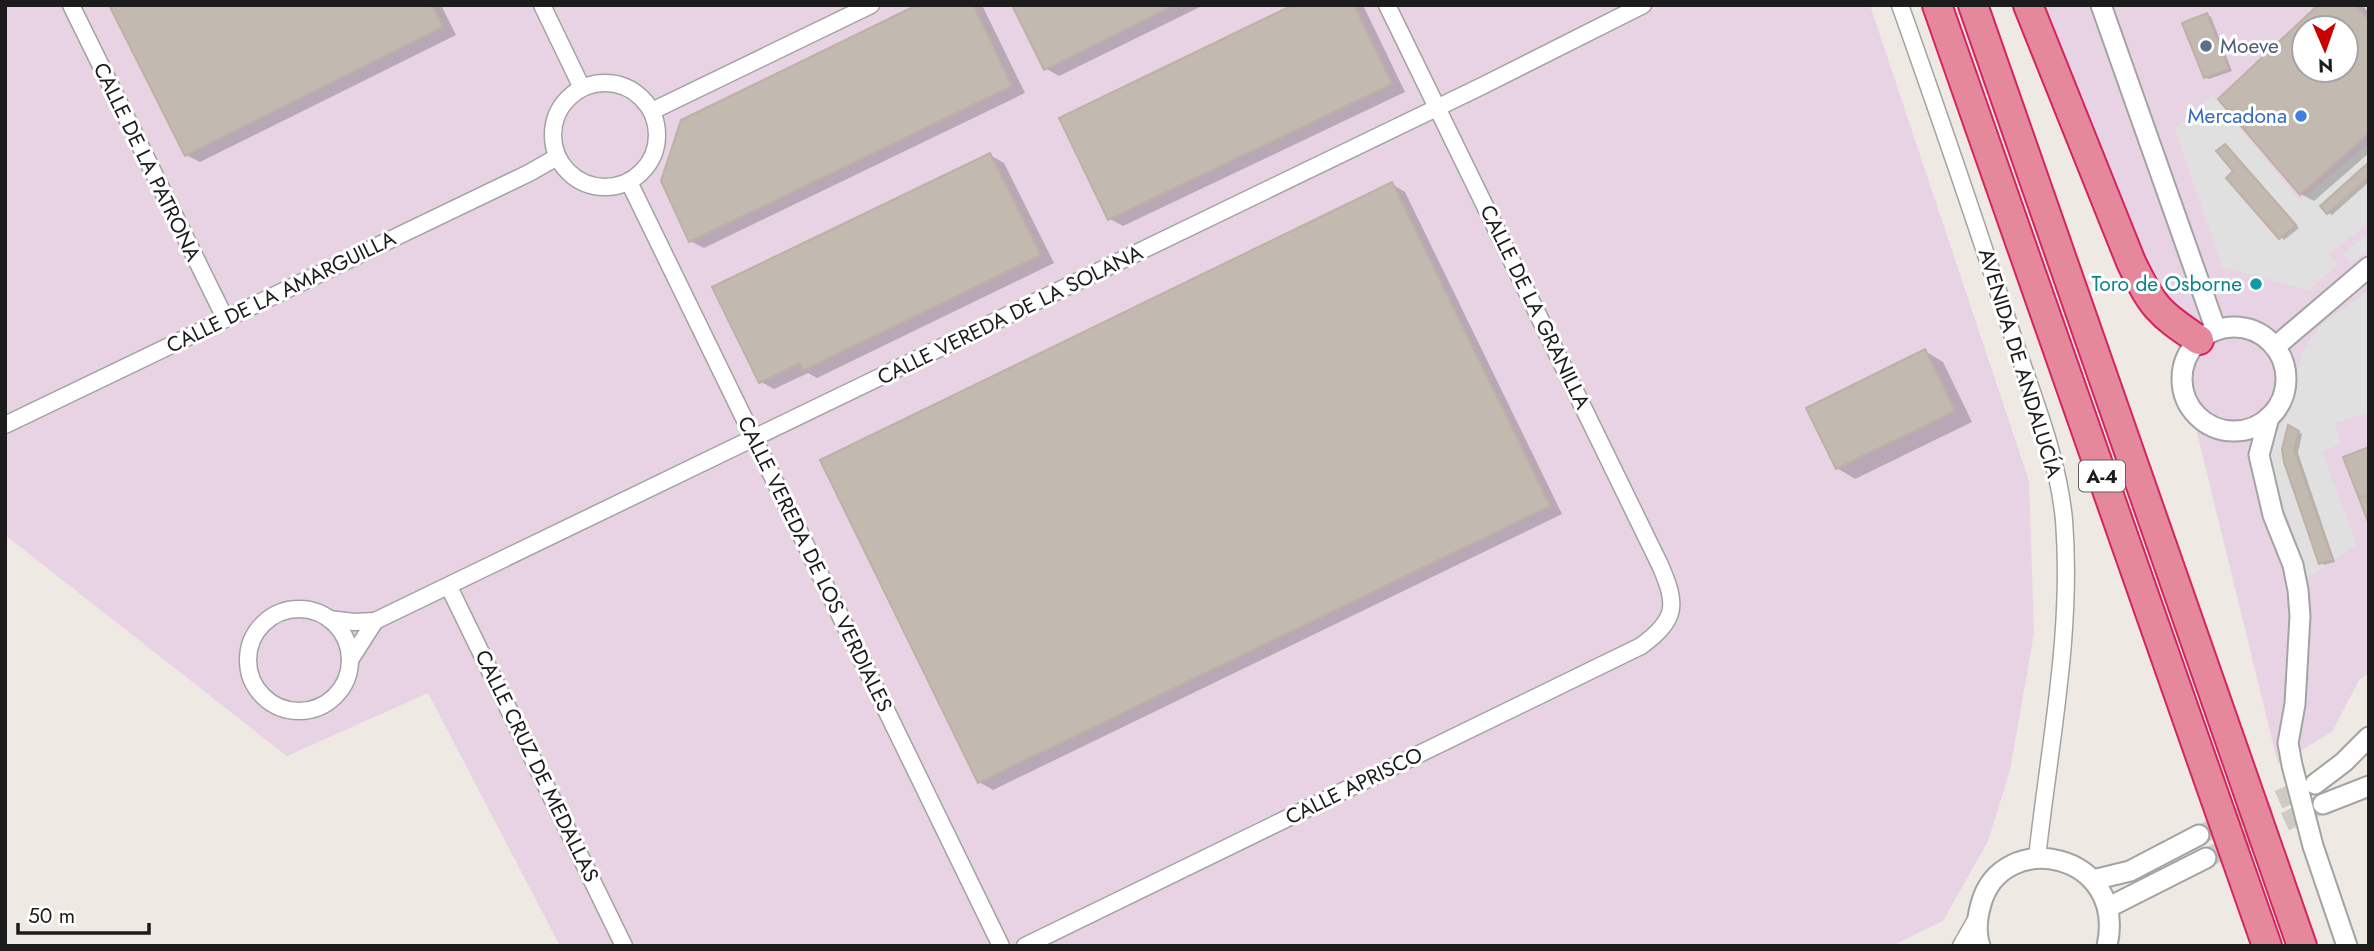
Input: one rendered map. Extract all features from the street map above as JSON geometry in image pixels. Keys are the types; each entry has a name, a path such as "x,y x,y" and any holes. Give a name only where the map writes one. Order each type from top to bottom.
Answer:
{"highway":[{"name":"A-4","path":"1937,5 2267,946"},
{"name":"A-4","path":"1973,5 2302,946"},
{"path":"2028,5 2148,298 2167,319 2207,335"}],"street":[{"name":"CALLE DE LA PATRONA","path":"71,5 225,318"},
{"path":"542,5 582,88"},
{"path":"652,111 872,5"},
{"name":"CALLE DE LA GRANILLA","path":"1387,5 1660,565 1670,588 1671,614"},
{"name":"CALLE VEREDA DE LA SOLANA","path":"328,619 375,621 449,587 1643,5"},
{"name":"AVENIDA DE ANDALUCÍA","path":"1900,5 1963,182 2056,468 2064,520 2065,601 2037,858"},
{"path":"2101,5 2207,335"},
{"path":"601,83 622,85 639,95 652,111 658,131 656,151 646,169 629,182 609,188 588,185 569,174 557,157 552,137 555,117 566,100 582,88 601,83"},
{"name":"CALLE DE LA AMARGUILLA","path":"5,425 529,173 557,157"},
{"name":"CALLE VEREDA DE LOS VERDIALES","path":"629,182 1001,946"},
{"path":"2275,347 2369,267"},
{"path":"2232,327 2248,329 2263,336 2275,347 2286,373 2285,389 2280,404 2269,417 2251,428 2230,431 2203,421 2193,411 2183,392 2182,371 2185,359 2207,335 2232,327"},
{"path":"2269,417 2259,456 2273,514 2293,565 2300,616 2295,704 2288,743 2313,846 2347,946"},
{"name":"CALLE CRUZ DE MEDALLAS","path":"449,587 624,946"},
{"path":"350,660 344,637 328,619 313,611 296,609 280,613 265,622 254,635 248,651 248,668 253,684 264,697 278,707 294,711 311,710 327,703 339,692 347,677 350,660 375,621"},
{"name":"CALLE APRISCO","path":"1026,946 1641,646 1659,633 1671,614"},
{"path":"2315,784 2344,762 2369,737"},
{"path":"2323,804 2369,786"},
{"path":"2093,880 2130,871 2199,835"},
{"path":"1961,946 1977,918 1983,896 1996,877 2015,864 2037,858 2058,859 2077,866 2103,892 2109,907 2111,929 2107,946"},
{"path":"2109,907 2206,858"},
{"path":"1977,918 1980,946"}],"shaded area":[{"path":"5,5 1870,5 2029,481 2034,633 2010,770 1988,841 1943,921 1891,946 560,946 428,693 287,756 5,535"},
{"path":"2028,5 2369,5 2369,673 2359,680 2332,732 2278,764 2182,371 2199,340 2167,319"},
{"path":"2213,95 2300,201 2369,143 2369,223 2329,254 2338,265 2308,290 2222,267 2175,129"},
{"path":"2369,233 2369,250 2351,263 2343,253"},
{"path":"2369,290 2369,423 2365,413 2334,423 2341,444 2322,451 2357,545 2308,578 2270,464 2272,446 2275,435 2291,410 2304,349 2321,325"}],"building":[{"path":"109,5 432,5 443,27 185,156"},
{"path":"917,5 973,5 1012,86 689,242 661,181 681,120"},
{"path":"1012,5 1175,5 1044,70"},
{"path":"1293,5 1354,5 1392,84 1108,220 1059,118"},
{"name":"Mercadona","path":"2318,5 2356,5 2369,20 2369,133 2300,195 2218,99 2290,31 2290,84 2360,84 2360,14 2308,14"},
{"name":"Moeve","path":"2207,13 2229,69 2204,78 2182,23"},
{"path":"2225,144 2296,225 2279,239 2226,178 2233,171 2216,151"},
{"path":"990,153 1041,255 802,371 800,363 759,383 712,287"},
{"path":"2369,162 2369,177 2327,214 2320,206"},
{"path":"1392,182 1550,506 978,783 820,460"},
{"path":"1925,349 1955,411 1836,469 1806,408"},
{"path":"2288,425 2299,431 2294,450 2333,560 2319,564 2284,462 2282,449"},
{"path":"2369,447 2369,495 2359,498 2343,457"},
{"path":"2369,495 2369,525 2359,498"}],"tunnel":[{"path":"2199,835 2314,784"},
{"path":"2206,858 2323,804"}],"place":[{"name":"Moeve","path":"2206,46"},
{"name":"Mercadona","path":"2301,116"},
{"name":"Toro de Osborne","path":"2256,284"}]}
